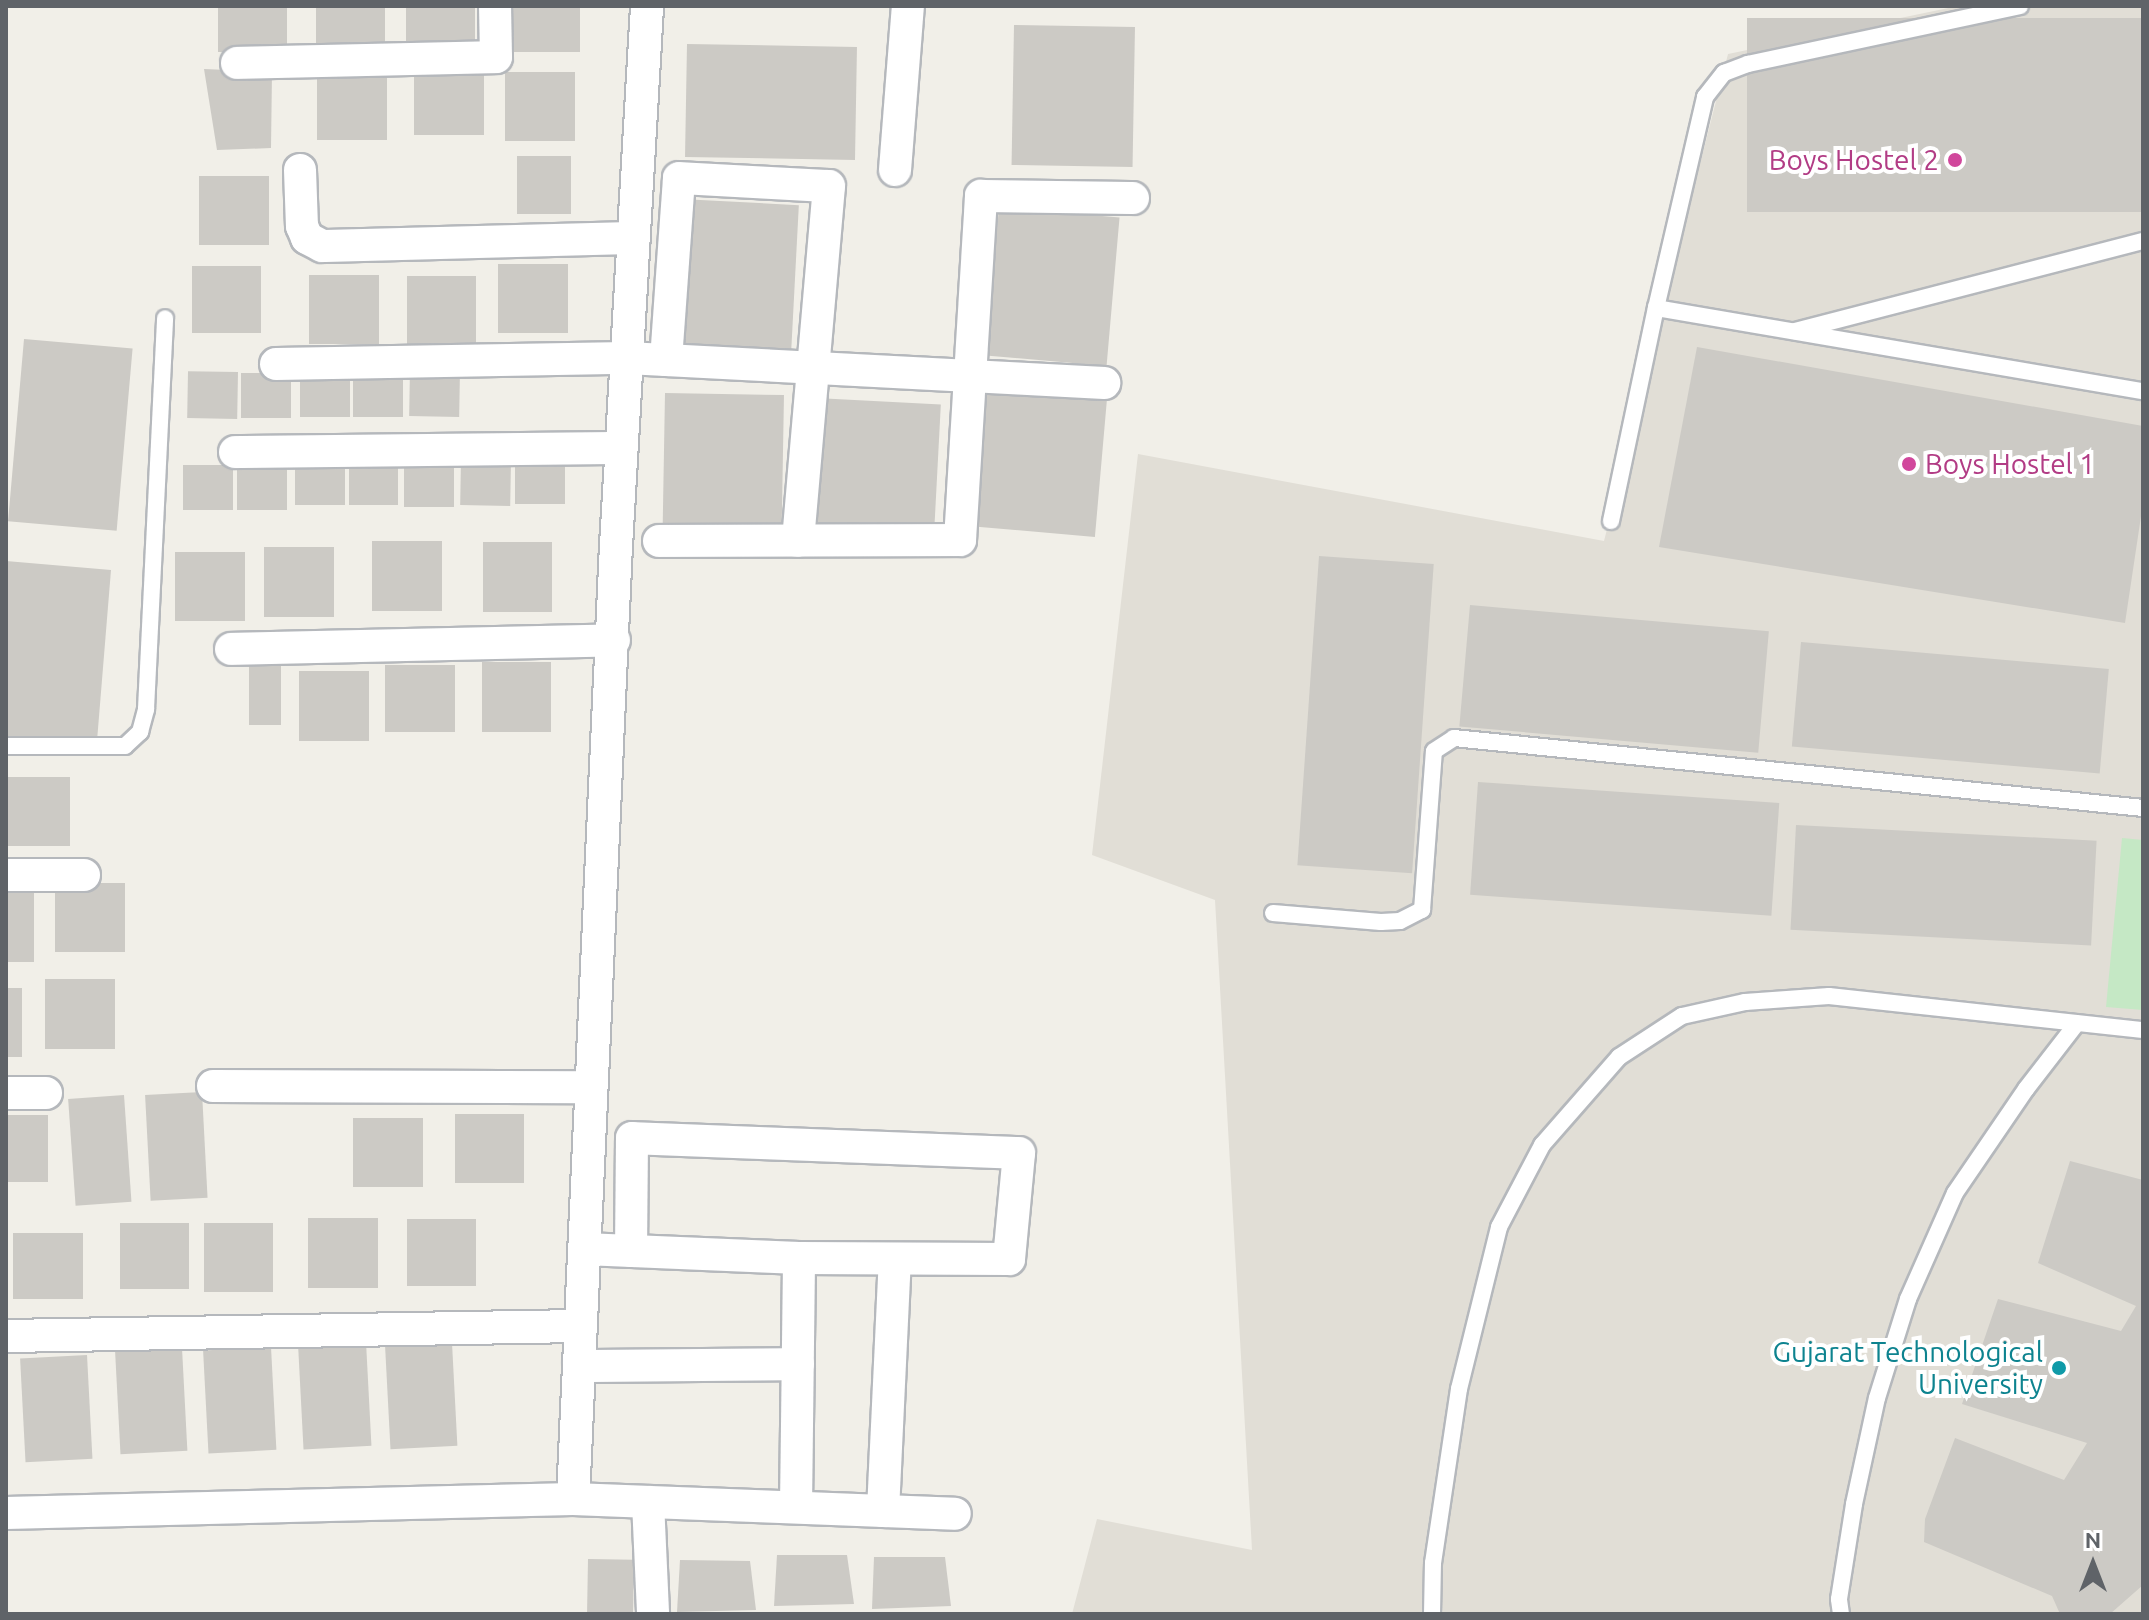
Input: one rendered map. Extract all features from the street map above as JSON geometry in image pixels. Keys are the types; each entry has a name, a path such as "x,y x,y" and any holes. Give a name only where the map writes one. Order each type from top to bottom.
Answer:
{"street":[{"path":"237,63 496,57 495,6"},
{"path":"573,1499 621,448 647,6"},
{"path":"895,170 908,6"},
{"path":"300,170 302,226 307,238 322,246 634,238"},
{"path":"666,360 679,178 829,186 798,541"},
{"path":"659,541 960,540 981,196 1133,198"},
{"path":"276,364 627,358 1104,383"},
{"path":"235,452 621,448"},
{"path":"231,649 614,640"},
{"path":"6,875 84,875"},
{"path":"213,1086 590,1087"},
{"path":"6,1093 46,1093"},
{"path":"584,1249 631,1251 799,1258 1009,1259 1019,1153 632,1138 631,1251"},
{"path":"796,1507 799,1258"},
{"path":"883,1511 895,1259"},
{"path":"6,1336 581,1326"},
{"path":"579,1366 798,1364"},
{"path":"6,1513 573,1499 955,1514"},
{"path":"648,1502 653,1614"}],"lane":[{"path":"1611,521 1705,97 1724,73 1748,64 2020,6"},
{"path":"1789,333 2143,241"},
{"path":"1656,308 2143,391"},
{"path":"6,746 125,746 140,732 146,709 165,318"},
{"path":"1273,913 1391,922 1422,910 1434,751 1454,738 2143,808"},
{"path":"1432,1614 1433,1563 1459,1389 1499,1227 1542,1145 1619,1057 1682,1016 1745,1002 1829,996 2143,1030"},
{"path":"1841,1614 1839,1599 1854,1504 1877,1398 1908,1299 1955,1193 2026,1089 2077,1023"}],"shaded area":[{"path":"1958,6 2143,6 2143,1614 1072,1614 1097,1519 1252,1550 1215,900 1092,855 1138,454 1604,541 1728,54"}],"green space":[{"path":"2122,838 2143,840 2143,1010 2106,1007"}],"building":[{"path":"218,6 287,6 287,52 218,52"},
{"path":"316,6 385,6 385,55 316,55"},
{"path":"406,6 475,6 475,50 406,50"},
{"path":"511,6 580,6 580,52 511,52"},
{"name":"Boys Hostel 2","path":"1747,18 2143,18 2143,212 1747,212"},
{"path":"1014,25 1135,27 1133,167 1012,165"},
{"path":"687,44 857,47 855,160 685,157"},
{"path":"414,66 484,66 484,135 414,135"},
{"path":"204,69 272,72 271,148 217,150"},
{"path":"505,72 575,72 575,141 505,141"},
{"path":"317,74 387,74 387,140 317,140"},
{"path":"517,156 571,156 571,214 517,214"},
{"path":"199,176 269,176 269,245 199,245"},
{"path":"681,199 799,205 791,352 673,346"},
{"path":"999,207 1120,218 1107,366 986,355"},
{"path":"498,264 568,264 568,333 498,333"},
{"path":"192,266 261,266 261,333 192,333"},
{"path":"309,275 379,275 379,344 309,344"},
{"path":"407,276 476,276 476,345 407,345"},
{"path":"24,339 133,348 117,531 8,521"},
{"name":"Boys Hostel 1","path":"1697,347 2143,426 2143,503 2125,623 1659,547"},
{"path":"410,368 460,369 459,417 409,416"},
{"path":"188,371 238,372 237,419 187,418"},
{"path":"300,372 350,372 350,417 300,417"},
{"path":"353,372 403,372 403,417 353,417"},
{"path":"241,373 291,373 291,418 241,418"},
{"path":"987,382 1108,393 1095,537 974,526"},
{"path":"665,393 784,395 782,536 663,534"},
{"path":"816,398 941,405 934,539 809,533"},
{"path":"461,458 511,459 510,506 460,505"},
{"path":"515,459 565,459 565,504 515,504"},
{"path":"295,460 345,460 345,505 295,505"},
{"path":"349,460 398,460 398,505 349,505"},
{"path":"404,462 454,462 454,507 404,507"},
{"path":"183,465 233,465 233,510 183,510"},
{"path":"237,465 287,465 287,510 237,510"},
{"path":"372,541 442,541 442,611 372,611"},
{"path":"483,542 552,542 552,612 483,612"},
{"path":"264,547 334,547 334,617 264,617"},
{"path":"175,552 245,552 245,621 175,621"},
{"path":"1319,556 1434,564 1412,873 1297,865"},
{"path":"6,561 111,570 96,753 6,745"},
{"path":"1470,605 1769,631 1758,753 1459,727"},
{"path":"1801,642 2109,669 2100,774 1792,747"},
{"path":"482,662 551,662 551,732 482,732"},
{"path":"249,663 281,663 281,725 249,725"},
{"path":"385,665 455,665 455,732 385,732"},
{"path":"299,671 369,671 369,741 299,741"},
{"path":"6,777 70,777 70,846 6,846"},
{"path":"1478,782 1779,803 1771,916 1470,895"},
{"path":"1796,825 2097,841 2091,946 1791,930"},
{"path":"55,883 125,883 125,952 55,952"},
{"path":"6,893 34,893 34,962 6,962"},
{"path":"45,979 115,979 115,1049 45,1049"},
{"path":"6,988 22,988 22,1057 6,1057"},
{"path":"202,1092 208,1198 151,1201 145,1095"},
{"path":"124,1095 131,1202 76,1206 68,1099"},
{"path":"455,1114 524,1114 524,1183 455,1183"},
{"path":"6,1115 48,1115 48,1182 6,1182"},
{"path":"353,1118 423,1118 423,1187 353,1187"},
{"name":"Gujarat Technological University","path":"2070,1161 2143,1180 2143,1585 2110,1614 2060,1614 2052,1596 1924,1542 1925,1519 1955,1438 2064,1480 2087,1443 1962,1404 1998,1299 2121,1331 2136,1306 2038,1263"},
{"path":"308,1218 378,1218 378,1288 308,1288"},
{"path":"407,1219 476,1219 476,1286 407,1286"},
{"path":"120,1223 189,1223 189,1289 120,1289"},
{"path":"204,1223 273,1223 273,1292 204,1292"},
{"path":"13,1233 83,1233 83,1299 13,1299"},
{"path":"366,1342 371,1446 304,1449 298,1346"},
{"path":"452,1343 457,1446 390,1449 385,1347"},
{"path":"271,1347 276,1450 208,1453 203,1351"},
{"path":"182,1348 187,1451 120,1454 115,1352"},
{"path":"87,1355 92,1459 26,1462 20,1359"},
{"path":"777,1555 847,1555 854,1604 774,1606"},
{"path":"874,1557 945,1557 951,1606 872,1609"},
{"path":"588,1559 634,1560 633,1614 587,1614"},
{"path":"680,1560 750,1561 756,1610 677,1612"}],"place":[{"name":"Boys Hostel 2","path":"1955,160"},
{"name":"Boys Hostel 1","path":"1909,464"},
{"name":"Gujarat Technological University","path":"2059,1368"}]}
